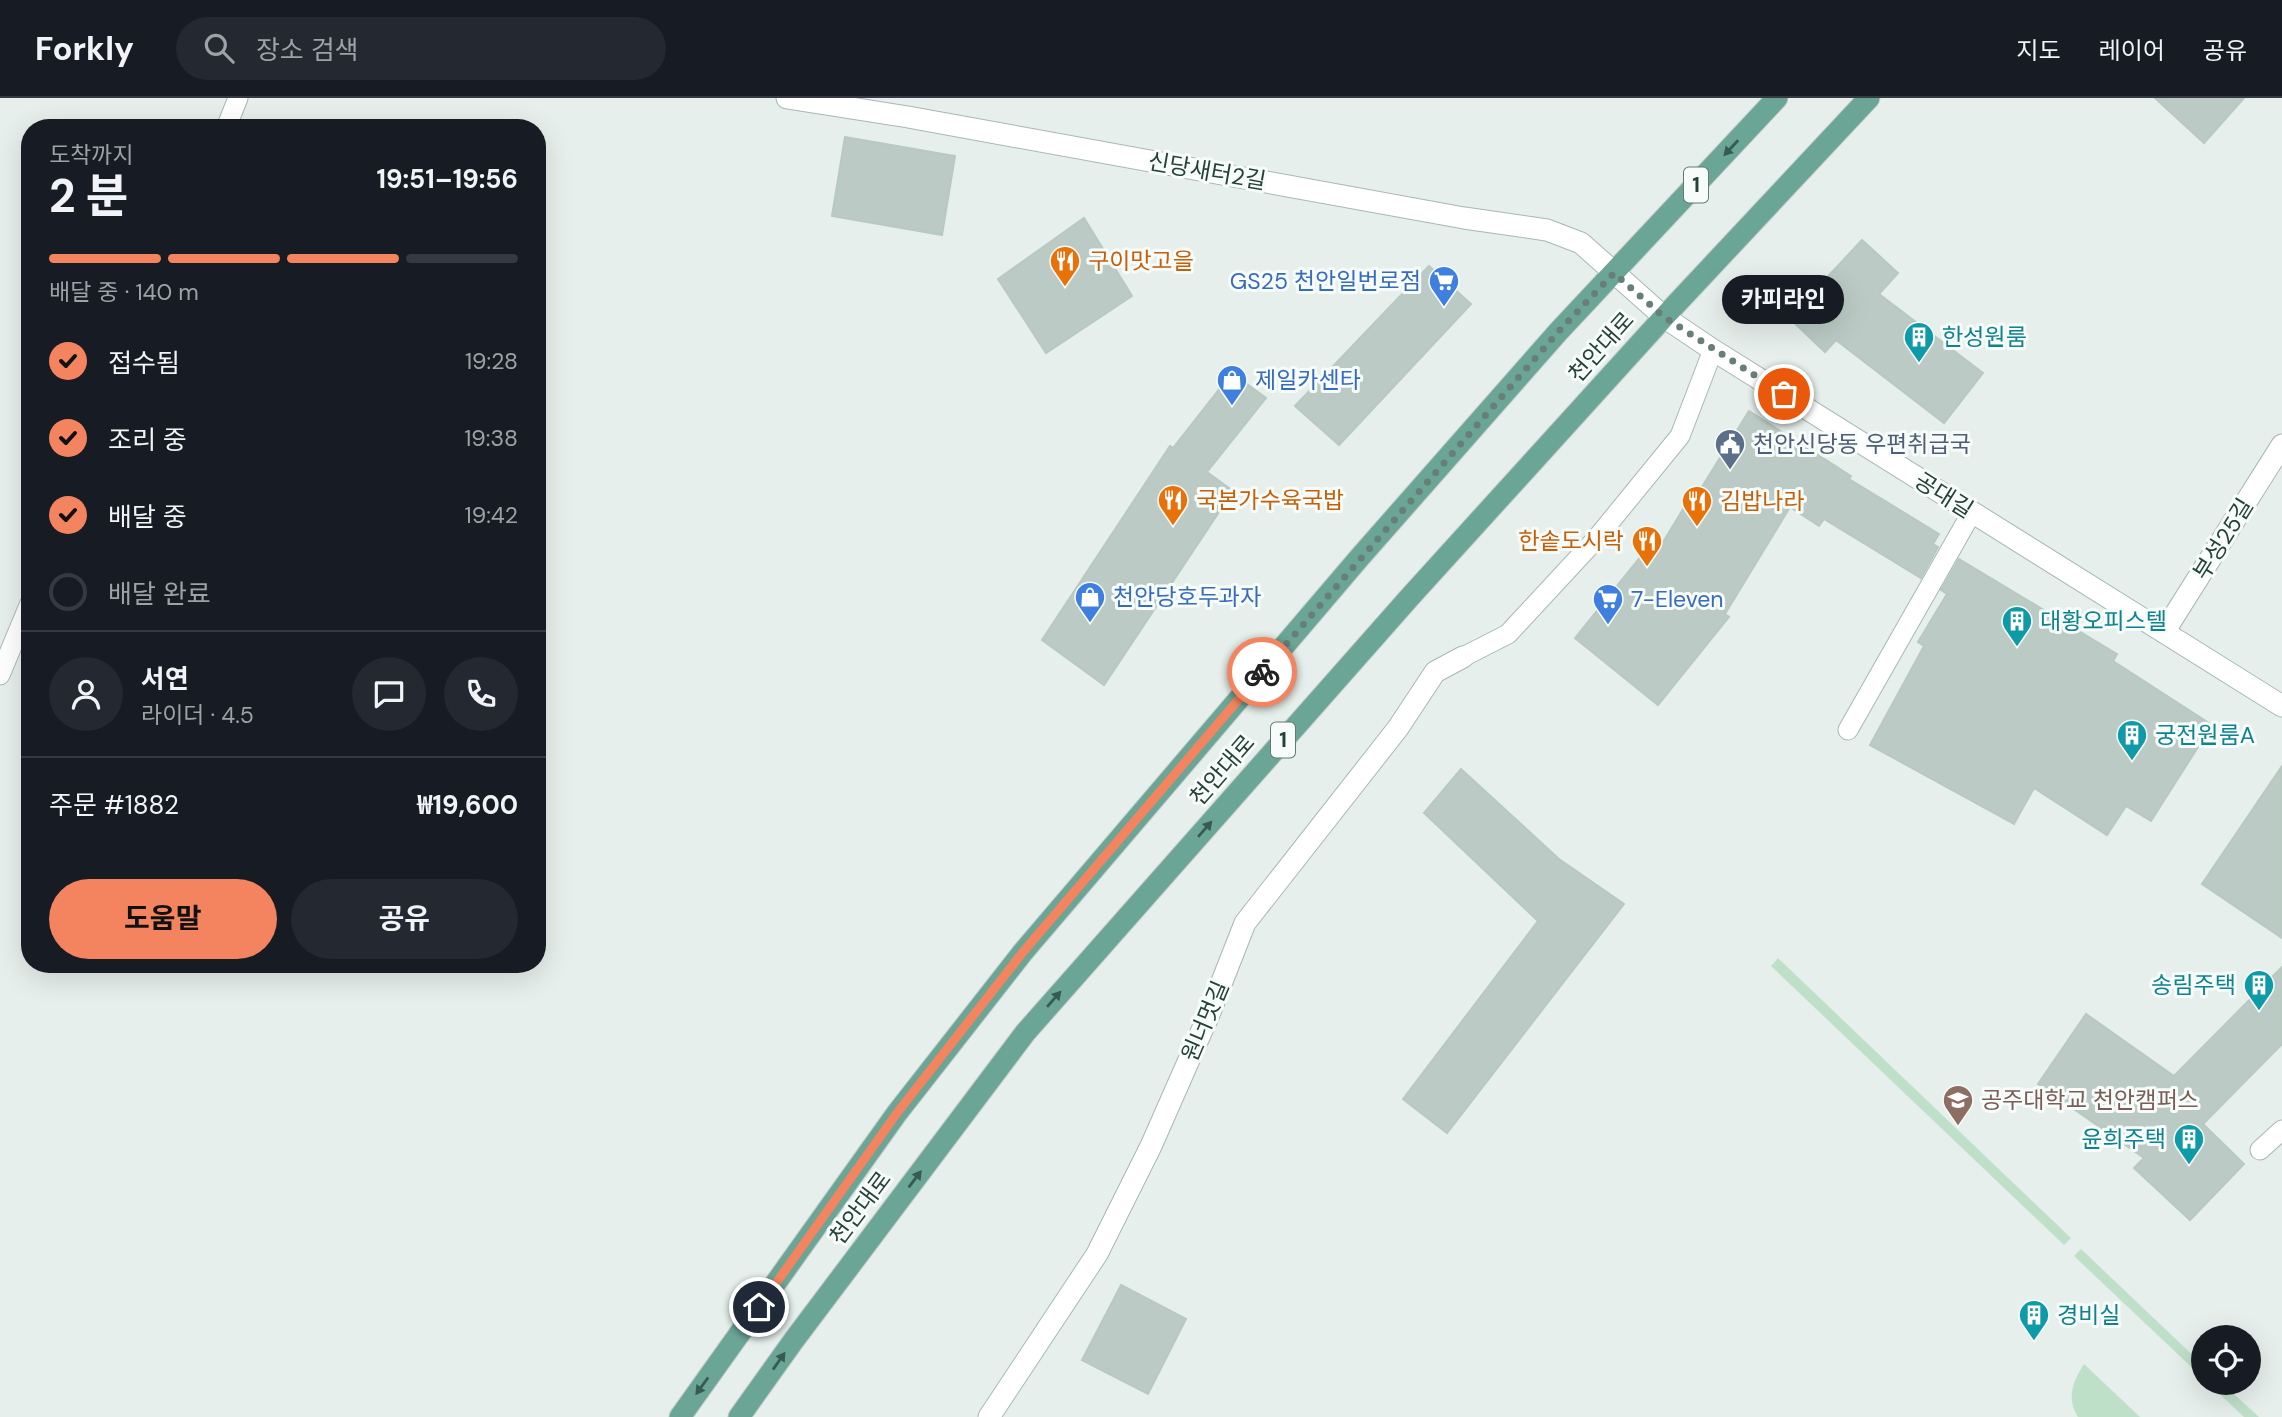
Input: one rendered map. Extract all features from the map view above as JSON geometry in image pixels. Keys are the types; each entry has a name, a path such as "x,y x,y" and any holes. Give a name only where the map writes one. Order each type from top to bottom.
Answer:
{"main road":[{"name":"천안대로","path":"680,1417 897,1113 1023,952 1360,557 1558,332 1777,98"},
{"name":"천안대로","path":"740,1417 794,1340 1025,1033 1409,598 1664,317 1869,98"}],"street":[{"name":"신당새터2길","path":"787,98 908,117 1464,218 1547,230 1581,243 1614,273"},
{"name":"공대길","path":"1614,273 1664,317 1713,350 2282,706"},
{"name":"부성25길","path":"2164,632 2282,446"},
{"name":"원너멋길","path":"989,1417 1097,1254 1151,1146 1210,1012 1245,923 1398,728 1435,672 1463,657"}],"lane":[{"path":"230,119 238,98"},
{"path":"1463,657 1508,634 1597,539 1681,436 1713,350"},
{"path":"1848,730 1972,512"},
{"path":"0,675 21,625"},
{"path":"2260,1150 2282,1130"}],"green space":[{"path":"1778,958 2071,1238 2064,1245 1771,966"},
{"path":"2081,1249 2191,1354 2191,1367 2074,1256"},
{"path":"2084,1364 2140,1417 2078,1417 2072,1403 2072,1390"},
{"path":"2221,1395 2235,1395 2259,1417 2244,1417"}],"building":[{"path":"2155,98 2244,98 2204,143"},
{"path":"845,137 955,156 942,235 832,216"},
{"name":"구이맛고을","path":"1084,218 1132,296 1046,353 998,279"},
{"path":"1862,240 1898,273 1879,294 1983,373 1944,423 1836,340 1825,352 1789,318"},
{"path":"1429,266 1471,304 1339,445 1295,406"},
{"path":"1232,373 1266,398 1207,472 1233,491 1104,685 1042,640 1170,446 1173,448"},
{"path":"1749,411 1851,476 1849,479 1939,534 1933,544 1938,547 1921,578 1824,519 1819,526 1790,507 1725,614 1729,617 1658,705 1575,638 1646,550 1654,557 1688,501 1692,503"},
{"path":"1959,559 2117,654 2113,661 2212,725 2151,821 2126,806 2107,835 2034,788 2014,824 1870,745 1924,646 1918,642 1947,594 1941,590"},
{"path":"2282,766 2282,938 2202,884"},
{"path":"1461,769 1559,859 1624,904 1447,1133 1403,1099 1538,921 1424,813"},
{"path":"2282,967 2282,1044 2203,1124 2244,1164 2190,1220 2134,1168 2144,1158 2038,1084 2086,1014 2174,1076"},
{"path":"1121,1285 1186,1319 1148,1394 1082,1360"}],"way so far":[{"path":"1262,672 1558,332 1614,273 1664,317 1784,394"}],"place":[{"name":"구이맛고을","path":"1065,288"},
{"name":"GS25 천안일번로점","path":"1444,308"},
{"name":"한성원룸","path":"1919,364"},
{"name":"카피라인","path":"1784,394"},
{"name":"제일카센타","path":"1232,407"},
{"name":"천안신당동 우편취급국","path":"1730,471"},
{"name":"국본가수육국밥","path":"1173,527"},
{"name":"김밥나라","path":"1697,528"},
{"name":"한솥도시락","path":"1647,568"},
{"name":"천안당호두과자","path":"1090,624"},
{"name":"7-Eleven","path":"1608,626"},
{"name":"대황오피스텔","path":"2017,648"},
{"name":"궁전원룸A","path":"2132,762"},
{"name":"송림주택","path":"2259,1012"},
{"name":"공주대학교 천안캠퍼스","path":"1958,1127"},
{"name":"윤희주택","path":"2189,1166"},
{"name":"경비실","path":"2034,1342"}],"route":[{"path":"759,1307 897,1113 1023,952 1262,672"}]}
